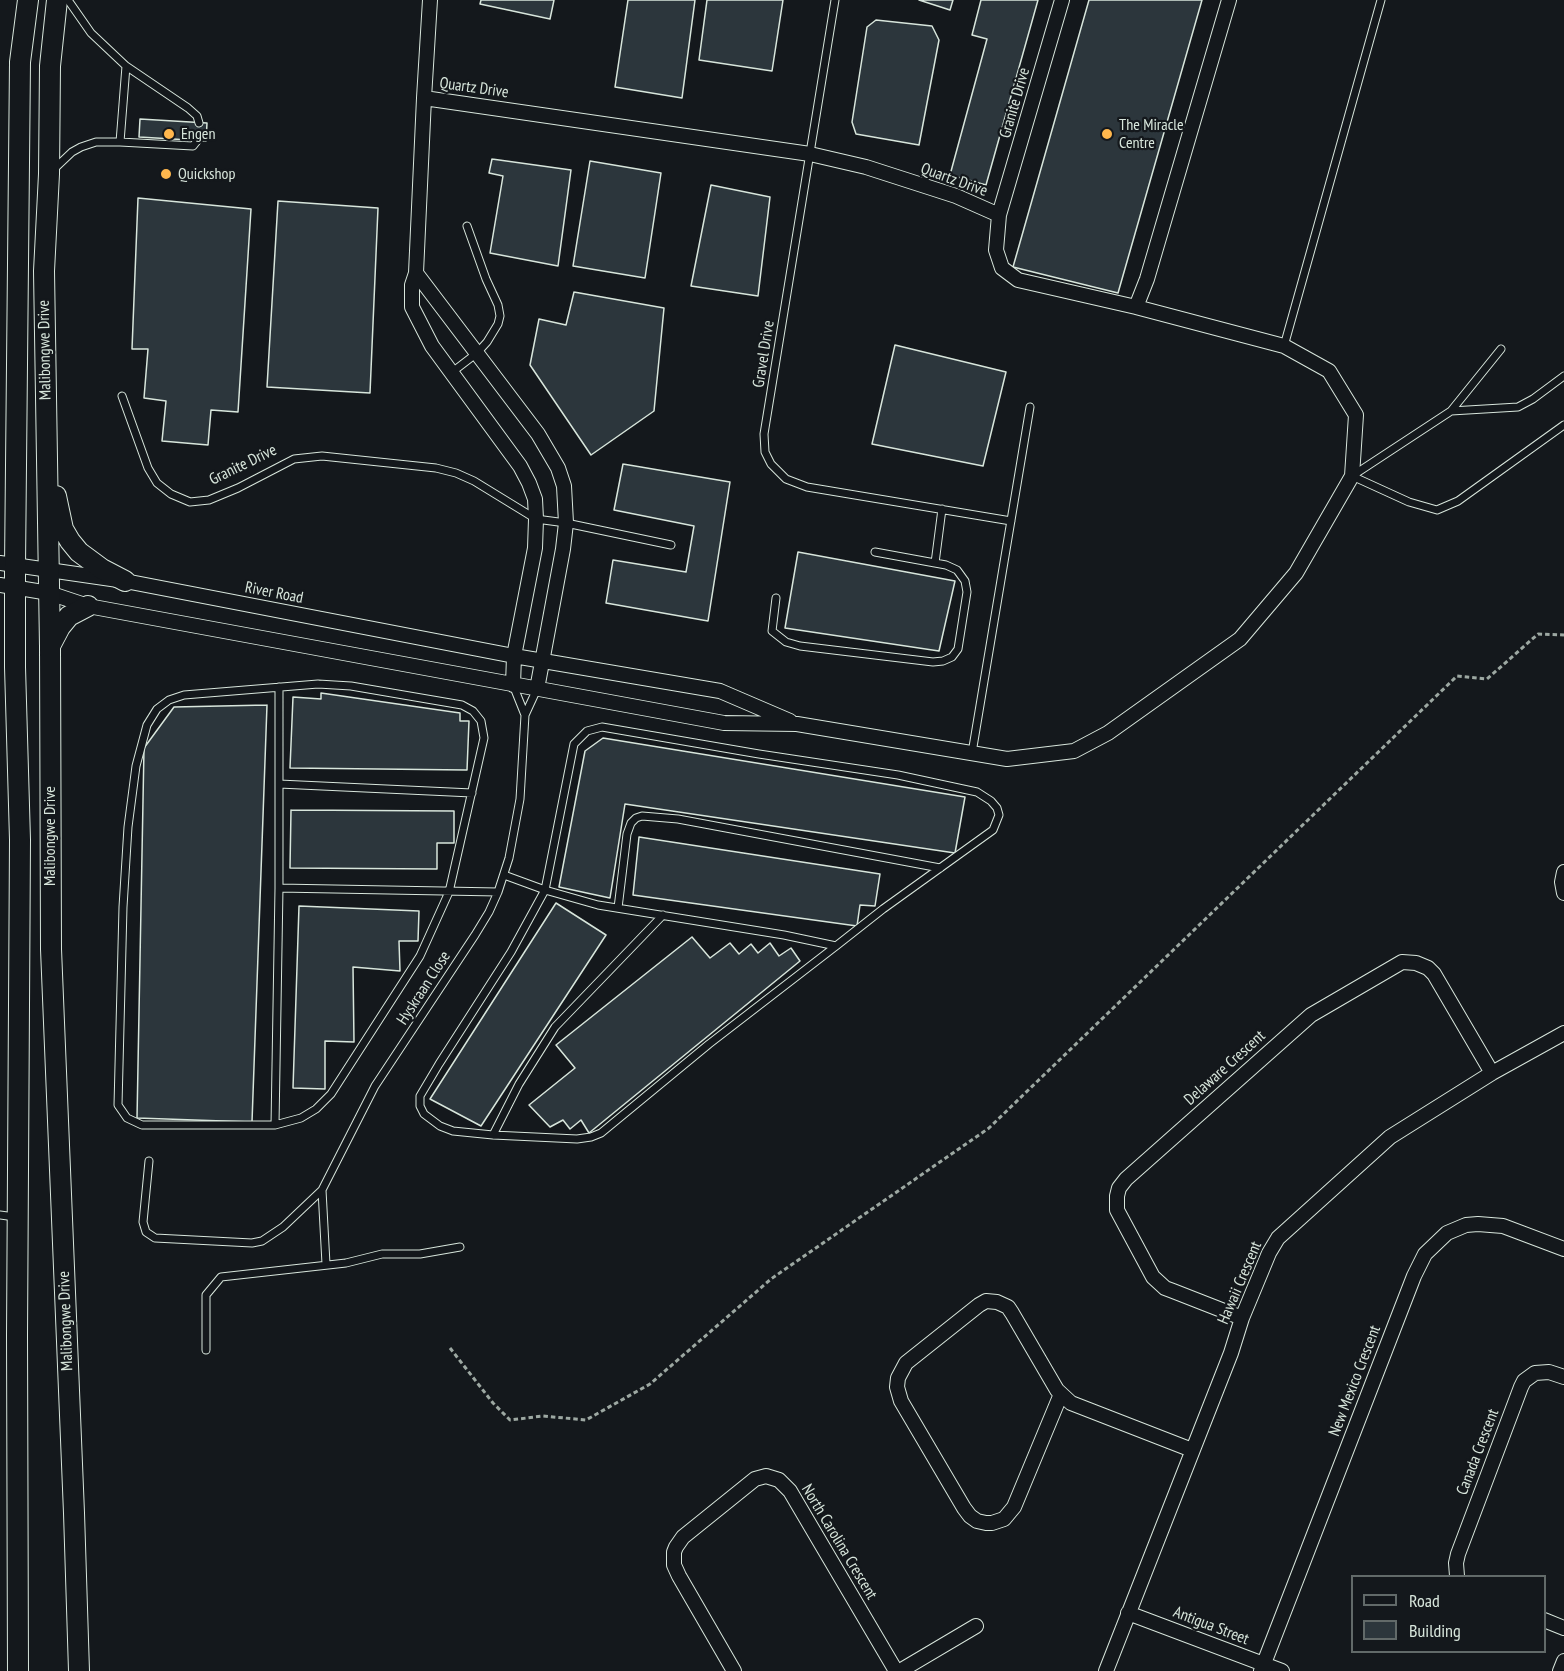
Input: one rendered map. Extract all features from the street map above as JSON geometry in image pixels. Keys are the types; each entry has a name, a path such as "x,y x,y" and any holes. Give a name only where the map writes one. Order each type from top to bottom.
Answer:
{"main road":[{"name":"Malibongwe Drive","path":"18,1671 9,1216 20,840 15,667 8,564 16,458 20,62 28,0"},
{"name":"Malibongwe Drive","path":"57,0 50,66 45,271 51,949 79,1671"},
{"path":"46,455 63,529 70,541 79,552 102,569 124,581"},
{"path":"0,502 16,458"},
{"path":"50,647 60,627 69,616 88,606"},
{"path":"0,623 15,667"}],"street":[{"path":"430,0 416,273 412,285 412,307 425,335 520,466 535,499 535,548 514,656 513,685"},
{"name":"Granite Drive","path":"999,215 1062,0"},
{"path":"1136,307 1147,279 1229,0"},
{"name":"Quartz Drive","path":"424,98 810,154 866,166 956,196 999,215 996,250 1002,268 1018,280 1136,307 1284,346 1329,371 1356,416 1352,476"},
{"path":"416,273 538,434 558,468 564,486 566,523 563,549 537,689"},
{"path":"8,586 49,593 88,606 724,723 797,724 1007,759 1074,751 1108,733 1240,639 1296,573 1352,476"},
{"name":"River Road","path":"8,564 124,581 514,656 720,691 797,724"},
{"path":"1564,872 1562,882 1564,892"},
{"name":"Delaware Crescent","path":"1242,1318 1165,1288 1153,1277 1117,1210 1119,1188 1126,1179 1311,1015 1401,962 1416,963 1428,968 1434,974 1492,1073"},
{"name":"Hawaii Crescent","path":"1106,1671 1269,1253 1284,1233 1390,1137 1492,1073 1564,1033"},
{"name":"New Mexico Crescent","path":"1262,1667 1413,1276 1425,1254 1447,1233 1478,1224 1503,1226 1564,1250"},
{"path":"1061,1394 1014,1507 1004,1519 986,1523 977,1521 964,1508 901,1401 897,1388 898,1378 906,1363 979,1305 991,1301 1003,1304 1012,1313 1057,1390 1071,1403 1192,1450"},
{"name":"Canada Crescent","path":"1457,1575 1458,1554 1521,1387 1536,1373 1549,1372 1564,1377"},
{"name":"North Carolina Crescent","path":"734,1671 679,1576 674,1565 674,1552 688,1533 755,1479 766,1476 779,1480 790,1491 898,1671"},
{"name":"Antigua Street","path":"1128,1613 1262,1667 1282,1671"},
{"path":"1546,1620 1564,1628"},
{"path":"898,1671 976,1626"},
{"path":"1560,1671 1564,1661"}],"lane":[{"path":"68,0 91,33 126,66 188,108 197,116 199,123"},
{"name":"Gravel Drive","path":"835,0 764,434 765,452 780,473 797,484 1011,521"},
{"path":"1284,346 1381,0"},
{"path":"120,142 126,66"},
{"path":"49,174 72,152 96,142 193,146 197,141"},
{"path":"451,373 477,353 498,324 500,316 498,305 467,226"},
{"path":"1352,476 1451,411 1501,349"},
{"path":"1451,411 1518,407 1564,376"},
{"name":"Granite Drive","path":"122,396 148,468 157,483 171,494 190,502 209,500 294,459 322,456 436,468 456,473 474,481 536,519 566,523 671,546"},
{"path":"972,753 1030,406"},
{"path":"1352,476 1409,502 1437,510 1458,501 1564,424"},
{"path":"935,563 942,509"},
{"path":"776,598 772,631 786,642 800,646 933,662 952,657 958,649 967,592 965,581 957,570 946,565 875,552"},
{"path":"318,684 351,686 462,705 473,711 481,721 484,738 449,892 420,956 331,1094 316,1110 301,1118 275,1125 142,1125 127,1118 118,1105 123,907 128,839 136,766 147,725 157,709 170,700 184,695 279,687 318,684"},
{"path":"513,685 525,715"},
{"path":"275,1125 279,888 279,687"},
{"path":"525,715 537,689"},
{"name":"Hyskraan Close","path":"322,1190 375,1086 475,935 498,892 504,875 520,799 525,715"},
{"path":"602,727 898,775 977,792 997,808 999,814 993,830 940,868 709,1044 601,1133 577,1139 453,1131 440,1126 424,1114 420,1106 420,1096 511,952 545,890 574,744 587,731 602,727"},
{"path":"279,784 472,793"},
{"path":"618,908 627,834 631,823 642,816 678,819 940,868"},
{"path":"504,875 545,890 618,908 784,935 836,946"},
{"path":"279,888 498,892"},
{"path":"493,1135 519,1084 555,1027 663,915"},
{"path":"149,1161 143,1222 146,1232 155,1238 252,1243 262,1241 283,1227 322,1190"},
{"path":"322,1190 326,1264"},
{"path":"206,1350 206,1295 221,1277 346,1263 382,1254 420,1254 460,1247"}],"path":[{"path":"450,1348 493,1403 510,1420 543,1416 586,1420 650,1384 771,1279 989,1128 1457,676 1487,678 1538,634 1564,635"}],"building":[{"path":"481,0 554,0 550,19 480,4"},
{"path":"628,0 695,0 682,98 615,87"},
{"path":"707,0 783,0 772,71 699,60"},
{"path":"919,0 953,0 950,10"},
{"path":"981,0 1038,0 986,185 950,175 987,39 972,35"},
{"name":"The Miracle Centre","path":"1089,0 1202,0 1118,293 1013,267"},
{"path":"876,20 932,26 939,40 919,145 856,134 852,122 867,27"},
{"path":"140,119 207,123 206,141 139,137"},
{"path":"492,159 571,170 558,266 490,253 503,176 489,173"},
{"path":"590,161 661,173 645,278 573,266"},
{"path":"711,185 770,197 758,296 691,286"},
{"path":"138,198 251,209 238,412 211,410 208,445 162,441 166,401 144,398 148,349 132,349"},
{"path":"278,201 378,208 370,393 267,387"},
{"path":"574,292 664,308 654,411 591,455 530,365 539,319 566,325"},
{"path":"895,345 1006,372 983,466 872,444"},
{"path":"623,464 730,482 708,621 606,603 613,560 686,572 694,526 614,510"},
{"path":"798,552 955,581 939,651 785,628"},
{"path":"321,693 460,713 460,721 469,721 467,770 290,768 293,697 321,699"},
{"path":"267,705 252,1122 137,1118 144,748 174,707"},
{"path":"603,738 965,797 955,853 625,804 610,898 559,887 585,751"},
{"path":"291,810 454,811 454,843 437,843 437,869 290,868"},
{"path":"639,837 880,874 875,906 860,905 857,926 633,895"},
{"path":"556,903 606,935 481,1126 430,1099"},
{"path":"299,906 419,911 418,941 399,941 400,971 353,967 354,1042 325,1041 325,1089 293,1088"},
{"path":"692,937 710,958 730,943 739,954 751,944 758,953 770,943 779,956 791,948 800,961 589,1133 581,1120 570,1129 563,1120 550,1127 529,1105 575,1068 556,1045"}],"place":[{"name":"Engen","path":"169,134"},
{"name":"The Miracle Centre","path":"1107,134"},
{"name":"Quickshop","path":"166,174"}]}
